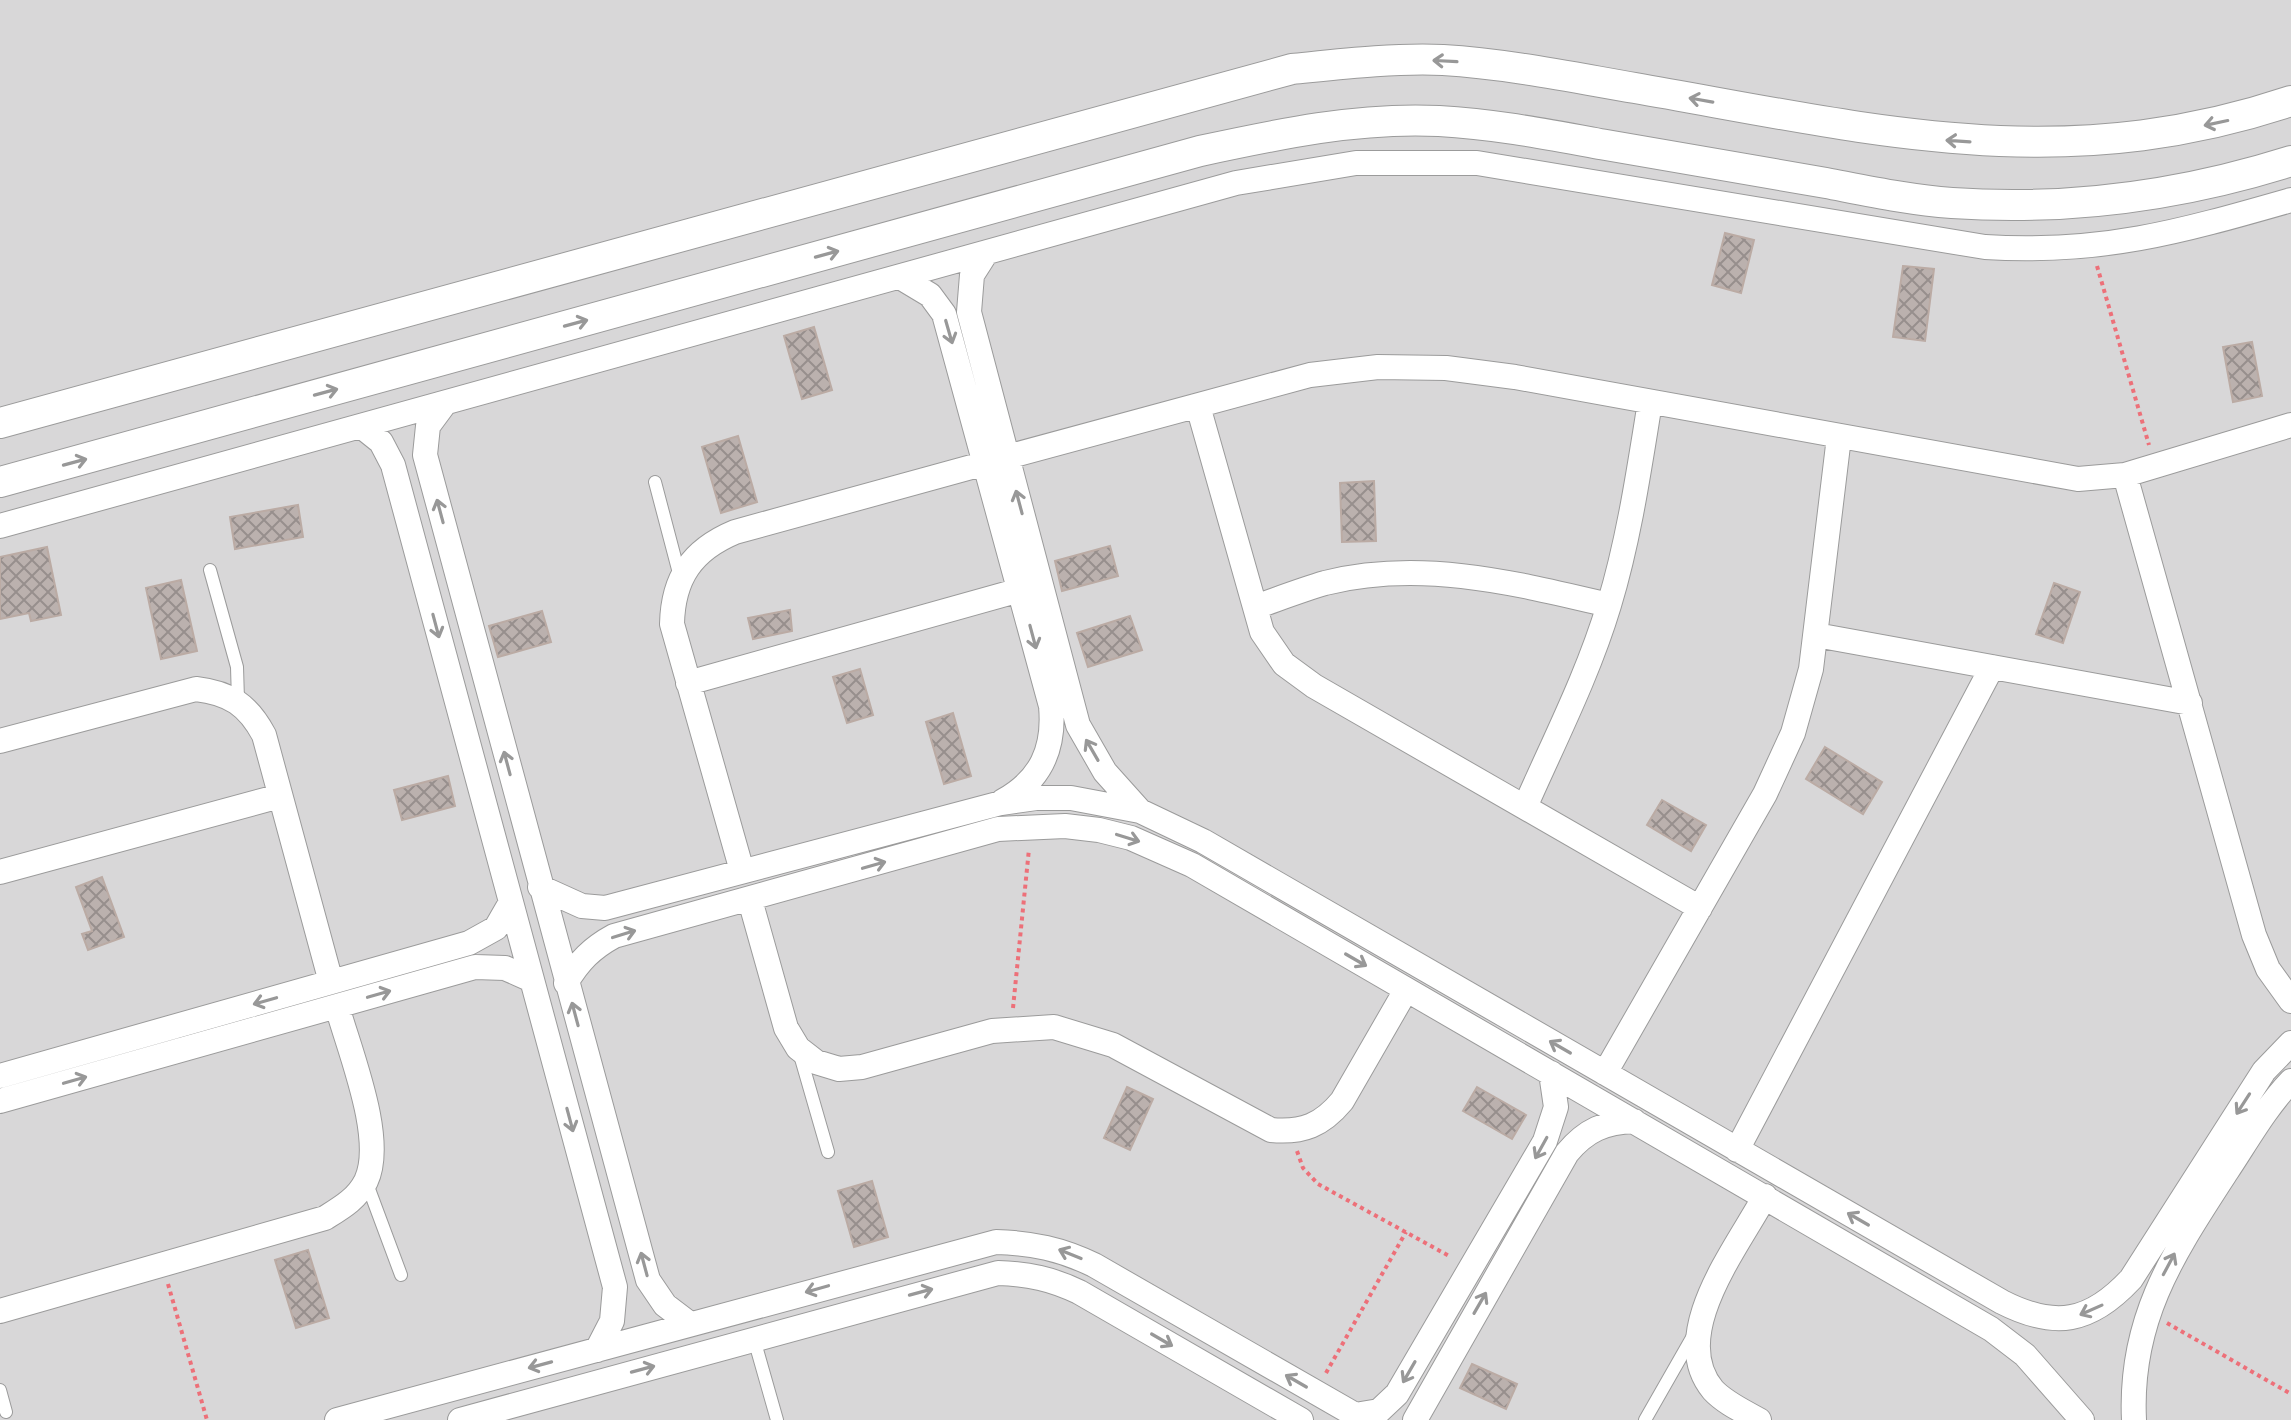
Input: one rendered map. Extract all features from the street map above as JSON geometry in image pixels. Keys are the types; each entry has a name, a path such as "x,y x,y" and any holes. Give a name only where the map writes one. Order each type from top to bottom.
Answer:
{"street":[{"path":"0,423 1292,69 1367,61 1442,60 1516,67 1882,131 1955,141 2028,144 2101,141 2174,132 2245,116 2291,101"},
{"path":"0,482 1200,151 1300,129 1396,121 1507,127 1872,192 1949,203 2026,206 2104,202 2181,190 2291,161"},
{"path":"0,526 1251,180 1356,163 1417,160 1477,163 1985,247 2038,250 2092,248 2165,235 2291,200"},
{"path":"986,253 972,275 967,299 1020,590 1051,706 1053,730 1049,753 1037,774 1021,791 1001,803"},
{"path":"900,277 930,295 944,314 997,460 1078,725 1105,772 1140,811"},
{"path":"742,871 672,624 672,600 680,577 693,557 712,542 735,532 1310,375 1378,367 1474,371 2054,477 2101,479 2125,475 2291,425"},
{"path":"1525,807 1585,672 1609,605 1628,533 1650,402"},
{"path":"445,403 428,426 425,455 648,1280 665,1305 690,1324"},
{"path":"1198,406 1255,607 1272,649 1299,676 1700,908"},
{"path":"361,426 381,442 393,465 615,1287 612,1321 597,1350"},
{"path":"1605,1073 1780,764 1803,701 1816,635 1839,437"},
{"path":"2125,475 2254,935 2268,969 2291,1001"},
{"path":"1255,607 1325,583 1415,572 1506,581 1609,605"},
{"path":"688,683 1020,590"},
{"path":"1816,635 2190,703"},
{"path":"1737,1150 1992,667"},
{"path":"0,741 196,689 218,691 238,700 254,716 264,735 370,1126 373,1153 366,1181 349,1203 325,1218 0,1311"},
{"path":"0,872 280,796"},
{"path":"540,887 582,906 605,908 1001,803 1071,798 1140,811 1193,835 2027,1316 2057,1320 2085,1315 2111,1301 2131,1279 2264,1071 2291,1043"},
{"path":"566,983 578,963 594,947 614,936 998,829 1065,826 1099,830 1162,850 1991,1329 2035,1365 2082,1420"},
{"path":"750,900 786,1028 798,1048 816,1062 839,1069 862,1067 1011,1028 1054,1027 1084,1033 1113,1045 1251,1122 1271,1130 1291,1132 1311,1127 1329,1116 1342,1101 1406,990"},
{"path":"0,1101 334,994 483,937 505,916 511,902"},
{"path":"0,1076 334,994 475,967 505,968 532,980"},
{"path":"337,1420 964,1248 996,1242 1031,1243 1065,1251 1359,1417 1379,1411 1389,1404 1549,1133 1556,1107 1551,1073"},
{"path":"2134,1420 2137,1354 2147,1312 2171,1258 2264,1115 2291,1081"},
{"path":"1415,1420 1419,1406 1567,1153 1580,1138 1596,1127 1634,1121"},
{"path":"1759,1420 1714,1391 1702,1373 1695,1352 1696,1330 1765,1196"},
{"path":"460,1420 998,1273 1027,1274 1055,1281 1079,1292 1301,1420"}],"lane":[{"path":"655,482 680,577"},
{"path":"210,570 237,667 238,700"},
{"path":"798,1048 828,1152"},
{"path":"366,1181 401,1275"},
{"path":"1645,1420 1696,1330"},
{"path":"754,1339 777,1420"},
{"path":"0,1390 6,1412"}],"path":[{"path":"2092,248 2155,467"},
{"path":"1011,1028 1031,827"},
{"path":"1291,1132 1303,1168 1318,1184 1470,1268"},
{"path":"1315,1392 1406,1232"},
{"path":"162,1265 207,1420"},
{"path":"2147,1312 2291,1394"}],"shaded area":[{"path":"0,0 2291,0 2291,1420 0,1420"}],"building":[{"path":"1725,233 1754,240 1741,293 1712,285"},
{"path":"1903,266 1934,269 1925,341 1893,337"},
{"path":"814,327 832,390 802,399 784,336"},
{"path":"2252,342 2262,396 2233,402 2223,347"},
{"path":"738,436 757,502 721,513 702,447"},
{"path":"1374,481 1376,541 1342,542 1340,483"},
{"path":"298,505 303,537 235,549 230,517"},
{"path":"1110,546 1118,576 1062,591 1055,561"},
{"path":"47,547 61,615 31,621 29,613 0,619 0,557"},
{"path":"181,580 197,651 161,659 146,588"},
{"path":"2054,583 2080,592 2063,643 2036,634"},
{"path":"790,610 792,631 753,639 748,618"},
{"path":"542,611 551,642 498,657 489,626"},
{"path":"1130,616 1142,650 1088,667 1077,633"},
{"path":"860,669 873,715 847,723 833,677"},
{"path":"953,713 971,776 944,784 926,722"},
{"path":"1825,747 1882,782 1863,814 1806,779"},
{"path":"448,776 455,806 402,820 394,790"},
{"path":"1662,800 1706,825 1691,851 1647,825"},
{"path":"102,877 124,937 88,950 82,934 92,931 76,887"},
{"path":"1127,1087 1153,1099 1130,1150 1104,1138"},
{"path":"1477,1087 1526,1115 1512,1139 1463,1111"},
{"path":"872,1181 888,1237 854,1247 838,1191"},
{"path":"308,1250 329,1318 296,1328 275,1260"},
{"path":"1472,1364 1517,1384 1506,1409 1460,1388"}]}
